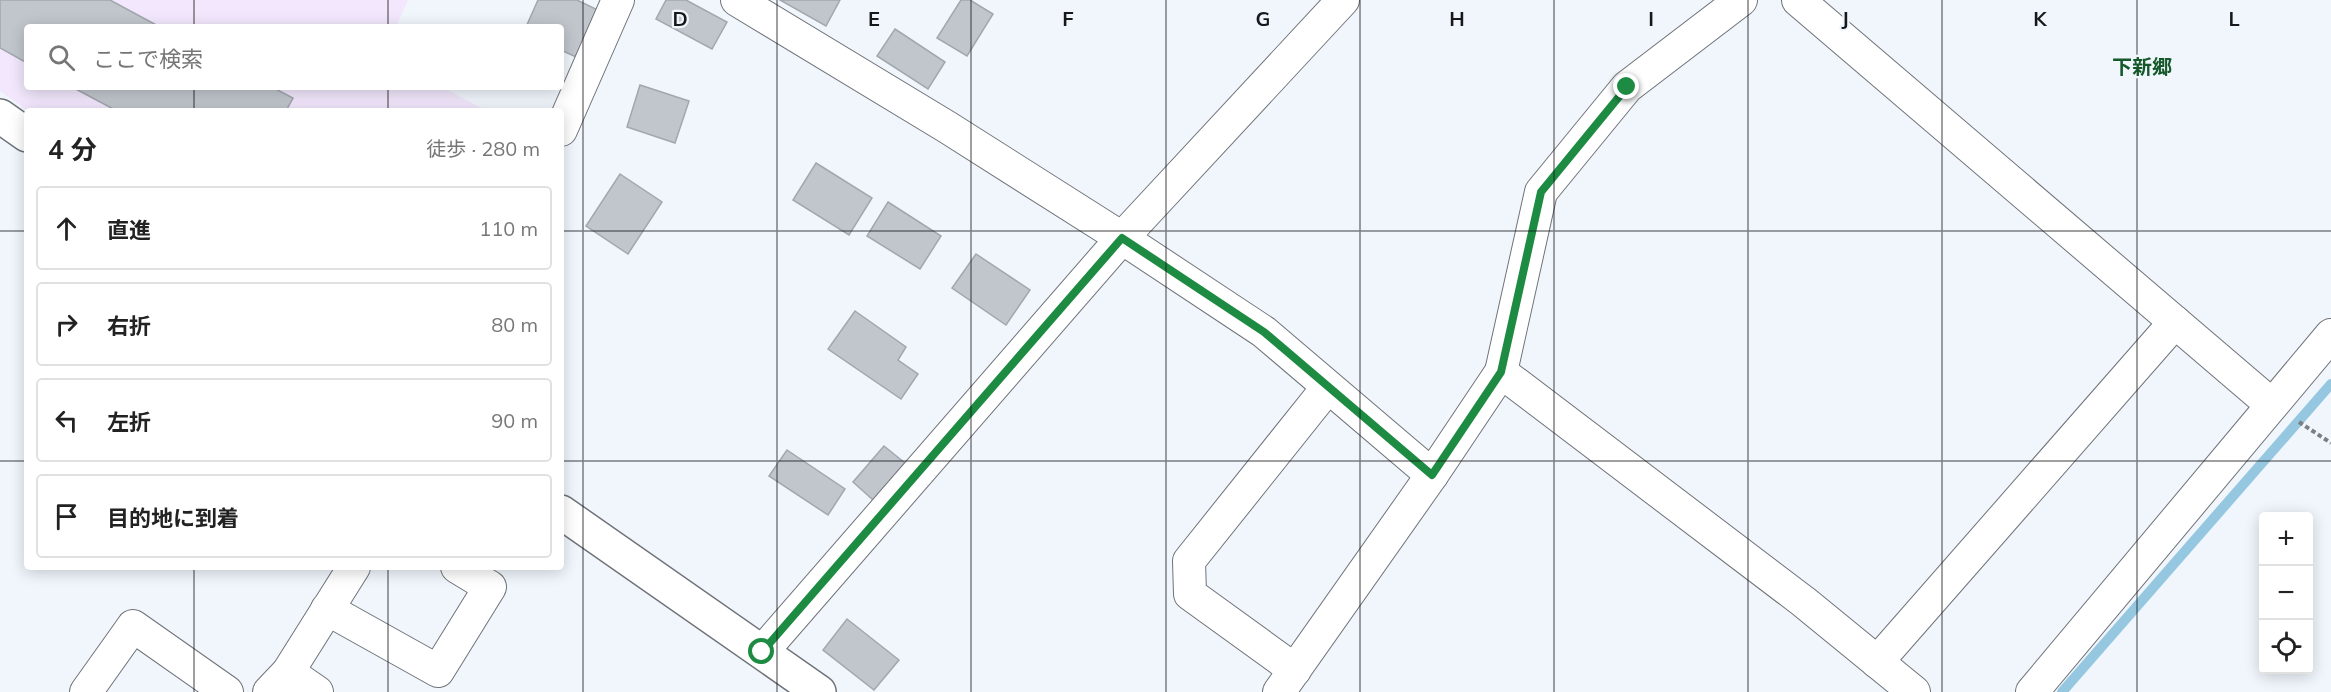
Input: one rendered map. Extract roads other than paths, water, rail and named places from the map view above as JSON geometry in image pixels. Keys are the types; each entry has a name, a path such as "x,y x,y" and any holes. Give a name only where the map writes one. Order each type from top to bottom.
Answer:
{"street":[{"path":"564,123 618,0"},
{"path":"737,0 947,127 1122,238 1264,332 1432,475"},
{"path":"1328,387 1189,561 1190,594 1287,681 1432,475 1501,372 1541,192 1627,87 1741,0"},
{"path":"1798,0 2272,405"},
{"path":"762,652 1328,5"},
{"path":"0,116 24,133"},
{"path":"1877,662 2175,322"},
{"path":"2032,692 2331,335"},
{"path":"1501,372 1804,602 1914,692"},
{"path":"564,514 819,692"},
{"path":"317,692 279,682 352,570"},
{"path":"327,609 438,671 490,586 462,570"},
{"path":"86,692 133,626 227,692"}],"waterway":[{"path":"2062,692 2331,384"}],"district":[{"name":"下新郷","path":"2142,67"}]}
